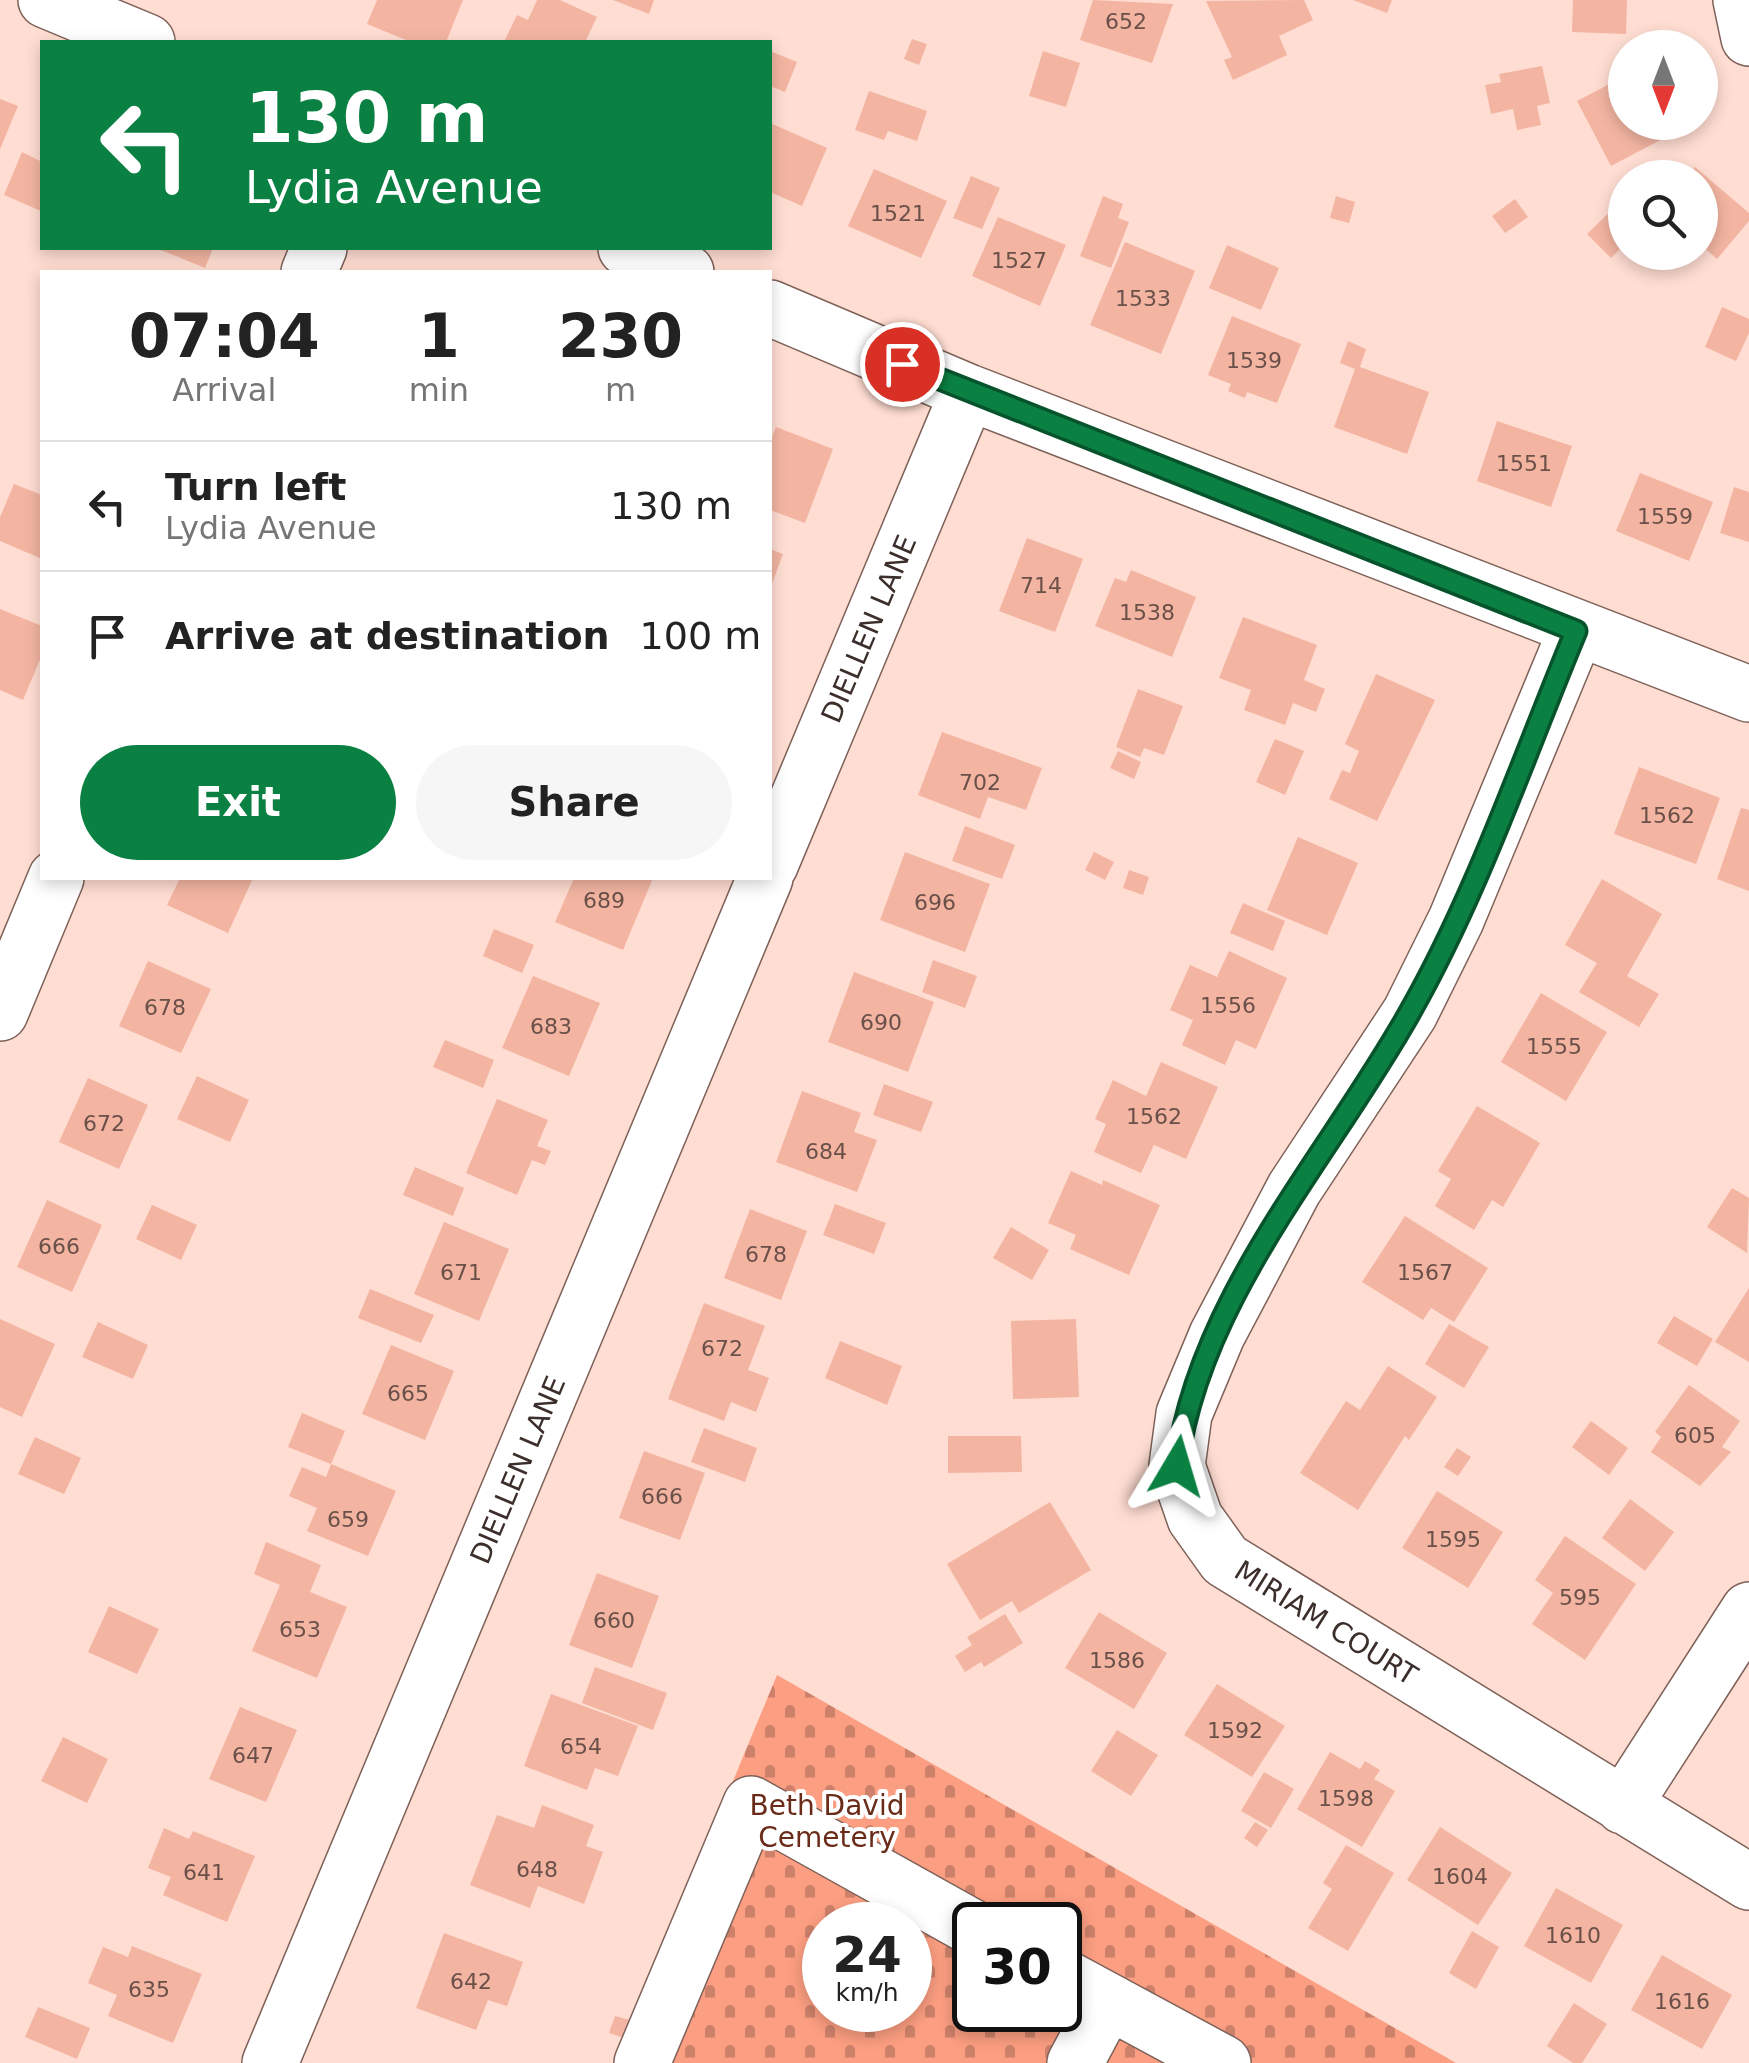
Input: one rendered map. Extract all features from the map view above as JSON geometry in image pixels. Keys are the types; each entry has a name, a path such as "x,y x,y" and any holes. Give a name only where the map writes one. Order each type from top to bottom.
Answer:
{"street":[{"path":"46,0 125,23"},
{"path":"1742,0 1749,38"},
{"path":"631,250 681,270"},
{"path":"772,309 968,392 1576,631 1749,694"},
{"name":"DIELLEN LANE","path":"772,861 968,392"},
{"name":"MIRIAM COURT","path":"1576,631 1456,920 1410,1013 1294,1189 1217,1336 1184,1414 1177,1466 1195,1518 1225,1560 1749,1882"},
{"path":"0,1013 55,880"},
{"name":"DIELLEN LANE","path":"270,2063 764,880"},
{"path":"1623,1806 1749,1610"},
{"path":"642,2063 751,1804 952,1916"},
{"path":"1082,1987 1223,2063"},
{"path":"1075,2063 1108,2001"}],"green space":[{"name":"Beth David Cemetery","path":"777,1675 1456,2063 616,2063"}],"building":[{"path":"377,0 463,0 447,40 406,40 367,24"},
{"path":"537,0 560,0 597,17 586,40 505,40 517,15 528,20"},
{"path":"613,0 654,0 649,14"},
{"path":"1093,0 1173,4 1152,63 1080,40"},
{"path":"1304,0 1313,20 1279,36 1287,55 1233,80 1224,60 1232,57 1206,1"},
{"path":"1353,0 1392,0 1387,13"},
{"path":"1573,0 1627,0 1626,30 1572,32"},
{"path":"912,39 927,44 919,65 904,59"},
{"path":"1043,51 1080,63 1066,107 1029,96"},
{"path":"772,52 797,62 785,92 772,87"},
{"path":"1542,66 1550,103 1537,106 1541,125 1517,130 1513,109 1491,114 1485,85 1501,82 1499,74"},
{"path":"1608,85 1608,140 1660,140 1622,160 1608,160 1577,101"},
{"path":"869,91 927,111 917,141 888,131 884,140 855,130"},
{"path":"0,99 18,106 0,149"},
{"path":"772,124 827,148 802,206 772,193"},
{"path":"22,152 40,161 40,211 4,195"},
{"path":"874,169 947,201 921,258 848,226"},
{"path":"971,176 1000,188 982,229 953,218"},
{"path":"1718,187 1749,213 1749,221 1718,258"},
{"path":"1103,196 1123,204 1118,218 1129,222 1111,268 1080,256"},
{"path":"1336,196 1355,202 1349,223 1330,218"},
{"path":"1515,199 1528,217 1505,233 1492,216"},
{"path":"1608,214 1608,255 1587,234"},
{"path":"998,217 1066,245 1040,306 972,276"},
{"path":"1125,242 1195,271 1161,354 1090,325"},
{"path":"1227,245 1279,268 1261,310 1209,288"},
{"path":"161,250 212,250 205,268"},
{"path":"1722,307 1749,319 1749,333 1736,361 1705,347"},
{"path":"1232,316 1301,344 1277,403 1247,392 1245,398 1228,391 1231,384 1208,375"},
{"path":"1348,341 1366,349 1360,367 1429,392 1407,454 1334,427 1355,369 1340,363"},
{"path":"1497,421 1572,446 1551,507 1477,481"},
{"path":"776,427 833,449 805,523 772,511 772,437"},
{"path":"1640,473 1713,502 1689,561 1616,531"},
{"path":"14,484 40,494 40,558 0,541 0,517"},
{"path":"1734,487 1749,492 1749,542 1720,533"},
{"path":"1027,538 1083,559 1055,632 999,611"},
{"path":"772,550 783,554 772,584"},
{"path":"1131,570 1196,597 1172,657 1095,626 1115,578 1126,582"},
{"path":"0,609 40,625 40,660 23,700 0,690"},
{"path":"1243,617 1317,645 1304,680 1325,689 1316,712 1293,703 1285,725 1244,710 1251,690 1219,678"},
{"path":"1376,674 1435,700 1377,821 1329,799 1342,770 1350,773 1359,751 1345,744"},
{"path":"1138,689 1183,706 1164,755 1144,748 1140,757 1116,747"},
{"path":"942,732 1042,768 1026,810 988,797 980,819 918,795"},
{"path":"1275,739 1304,751 1285,795 1256,782"},
{"path":"1118,751 1141,762 1134,779 1110,768"},
{"path":"1639,767 1720,798 1696,864 1614,834"},
{"path":"1741,808 1749,810 1749,891 1717,879"},
{"path":"965,826 1015,845 1002,879 952,861"},
{"path":"1298,837 1358,863 1327,935 1267,910"},
{"path":"905,852 990,884 965,952 880,920"},
{"path":"1094,852 1114,862 1105,880 1085,870"},
{"path":"1129,870 1149,877 1143,895 1123,888"},
{"path":"1602,879 1662,914 1627,976 1659,994 1639,1027 1579,992 1597,963 1565,945"},
{"path":"179,880 252,880 228,933 167,905"},
{"path":"573,880 652,880 623,950 555,922"},
{"path":"1243,903 1285,921 1273,951 1230,933"},
{"path":"494,929 534,945 522,973 483,956"},
{"path":"1229,951 1287,978 1256,1049 1236,1040 1225,1065 1182,1045 1193,1020 1170,1010 1190,965 1217,977"},
{"path":"933,960 977,976 965,1008 922,992"},
{"path":"148,961 211,989 181,1053 119,1026"},
{"path":"854,972 934,1002 908,1072 828,1042"},
{"path":"533,976 600,1003 569,1076 502,1048"},
{"path":"1541,993 1607,1032 1566,1101 1501,1062"},
{"path":"445,1040 494,1060 483,1088 433,1067"},
{"path":"1161,1062 1218,1087 1186,1159 1154,1145 1141,1173 1094,1152 1106,1124 1095,1119 1113,1080 1146,1096"},
{"path":"197,1076 249,1100 230,1142 177,1119"},
{"path":"88,1078 148,1105 119,1169 59,1142"},
{"path":"884,1084 933,1102 921,1132 873,1115"},
{"path":"802,1091 861,1113 854,1132 877,1140 857,1192 776,1162"},
{"path":"497,1099 548,1120 537,1146 551,1151 545,1165 532,1160 517,1195 466,1173"},
{"path":"1477,1106 1540,1143 1503,1207 1492,1200 1474,1230 1435,1206 1451,1179 1438,1171"},
{"path":"415,1167 464,1188 453,1216 403,1195"},
{"path":"1071,1171 1102,1185 1103,1180 1160,1205 1129,1275 1070,1249 1076,1235 1048,1223"},
{"path":"1732,1188 1749,1198 1747,1253 1707,1227"},
{"path":"47,1200 102,1225 72,1292 17,1267"},
{"path":"835,1204 886,1223 874,1254 823,1235"},
{"path":"152,1205 197,1225 181,1260 136,1239"},
{"path":"750,1209 807,1231 781,1300 724,1278"},
{"path":"1405,1216 1488,1268 1454,1322 1431,1308 1423,1320 1362,1282"},
{"path":"444,1222 509,1249 479,1321 414,1294"},
{"path":"1011,1227 1049,1250 1032,1280 993,1258"},
{"path":"1749,1288 1749,1362 1715,1342"},
{"path":"370,1289 434,1315 421,1343 358,1318"},
{"path":"704,1303 765,1326 748,1370 769,1378 756,1412 731,1402 724,1421 668,1399"},
{"path":"1674,1316 1713,1339 1697,1366 1657,1343"},
{"path":"0,1319 55,1344 22,1417 0,1407"},
{"path":"1076,1319 1079,1397 1013,1399 1011,1321"},
{"path":"98,1322 148,1345 133,1379 82,1357"},
{"path":"1449,1324 1489,1347 1464,1388 1425,1364"},
{"path":"840,1341 902,1366 887,1405 825,1378"},
{"path":"391,1345 454,1371 425,1440 362,1414"},
{"path":"1388,1366 1437,1397 1409,1440 1405,1436 1358,1510 1300,1473 1346,1401 1360,1410"},
{"path":"1689,1385 1740,1421 1722,1447 1731,1452 1700,1486 1651,1452 1661,1437 1655,1432"},
{"path":"302,1413 345,1431 331,1464 288,1447"},
{"path":"1591,1421 1628,1448 1609,1475 1572,1447"},
{"path":"704,1428 757,1448 745,1482 691,1462"},
{"path":"948,1436 1021,1436 1022,1472 948,1473"},
{"path":"35,1437 81,1458 64,1494 18,1474"},
{"path":"1457,1448 1471,1457 1458,1476 1444,1467"},
{"path":"644,1451 705,1473 680,1540 619,1518"},
{"path":"331,1464 396,1491 368,1556 307,1531 317,1508 289,1496 302,1467 326,1477"},
{"path":"1437,1491 1503,1532 1468,1588 1402,1548"},
{"path":"1630,1499 1674,1532 1645,1571 1602,1538"},
{"path":"1050,1502 1091,1570 1019,1613 1012,1601 980,1620 947,1564"},
{"path":"1565,1536 1636,1584 1585,1660 1532,1624 1553,1593 1535,1580"},
{"path":"266,1542 321,1565 310,1592 347,1607 317,1678 252,1651 280,1585 254,1574"},
{"path":"597,1573 659,1596 632,1668 569,1645"},
{"path":"109,1606 159,1629 137,1674 88,1652"},
{"path":"1099,1612 1167,1653 1134,1709 1065,1668"},
{"path":"1005,1614 1023,1643 984,1667 981,1662 965,1672 955,1656 972,1645 967,1637"},
{"path":"595,1667 667,1693 653,1730 582,1703"},
{"path":"1217,1684 1285,1726 1252,1777 1184,1735"},
{"path":"551,1694 638,1726 618,1776 595,1768 587,1790 524,1766"},
{"path":"240,1707 297,1730 266,1802 209,1779"},
{"path":"1117,1730 1158,1755 1131,1796 1091,1771"},
{"path":"63,1737 108,1759 87,1803 41,1781"},
{"path":"1330,1752 1360,1769 1365,1761 1380,1770 1374,1779 1395,1791 1362,1847 1297,1809"},
{"path":"1264,1772 1294,1789 1271,1828 1241,1811"},
{"path":"542,1805 594,1825 586,1846 603,1852 584,1904 538,1886 530,1908 470,1885 497,1815 534,1828"},
{"path":"1255,1822 1268,1830 1257,1847 1244,1838"},
{"path":"1440,1827 1512,1873 1478,1925 1407,1880"},
{"path":"164,1828 189,1839 193,1831 255,1856 227,1922 163,1895 171,1877 148,1868"},
{"path":"1346,1845 1394,1873 1348,1951 1308,1928 1332,1889 1323,1883"},
{"path":"1556,1888 1623,1925 1591,1983 1524,1946"},
{"path":"1472,1931 1499,1947 1476,1989 1449,1973"},
{"path":"444,1933 523,1962 507,2006 488,2000 476,2030 416,2008"},
{"path":"132,1946 202,1974 173,2043 108,2016 117,1995 88,1983 103,1947 128,1957"},
{"path":"1662,1955 1732,1995 1702,2049 1631,2010"},
{"path":"1574,2003 1607,2024 1582,2063 1573,2063 1547,2046"},
{"path":"38,2007 90,2028 77,2059 25,2037"},
{"path":"615,2016 633,2021 627,2039 609,2033"}],"route":[{"path":"902,364 1576,631 1456,920 1410,1013 1294,1189 1217,1336 1184,1414 1177,1466"}]}
